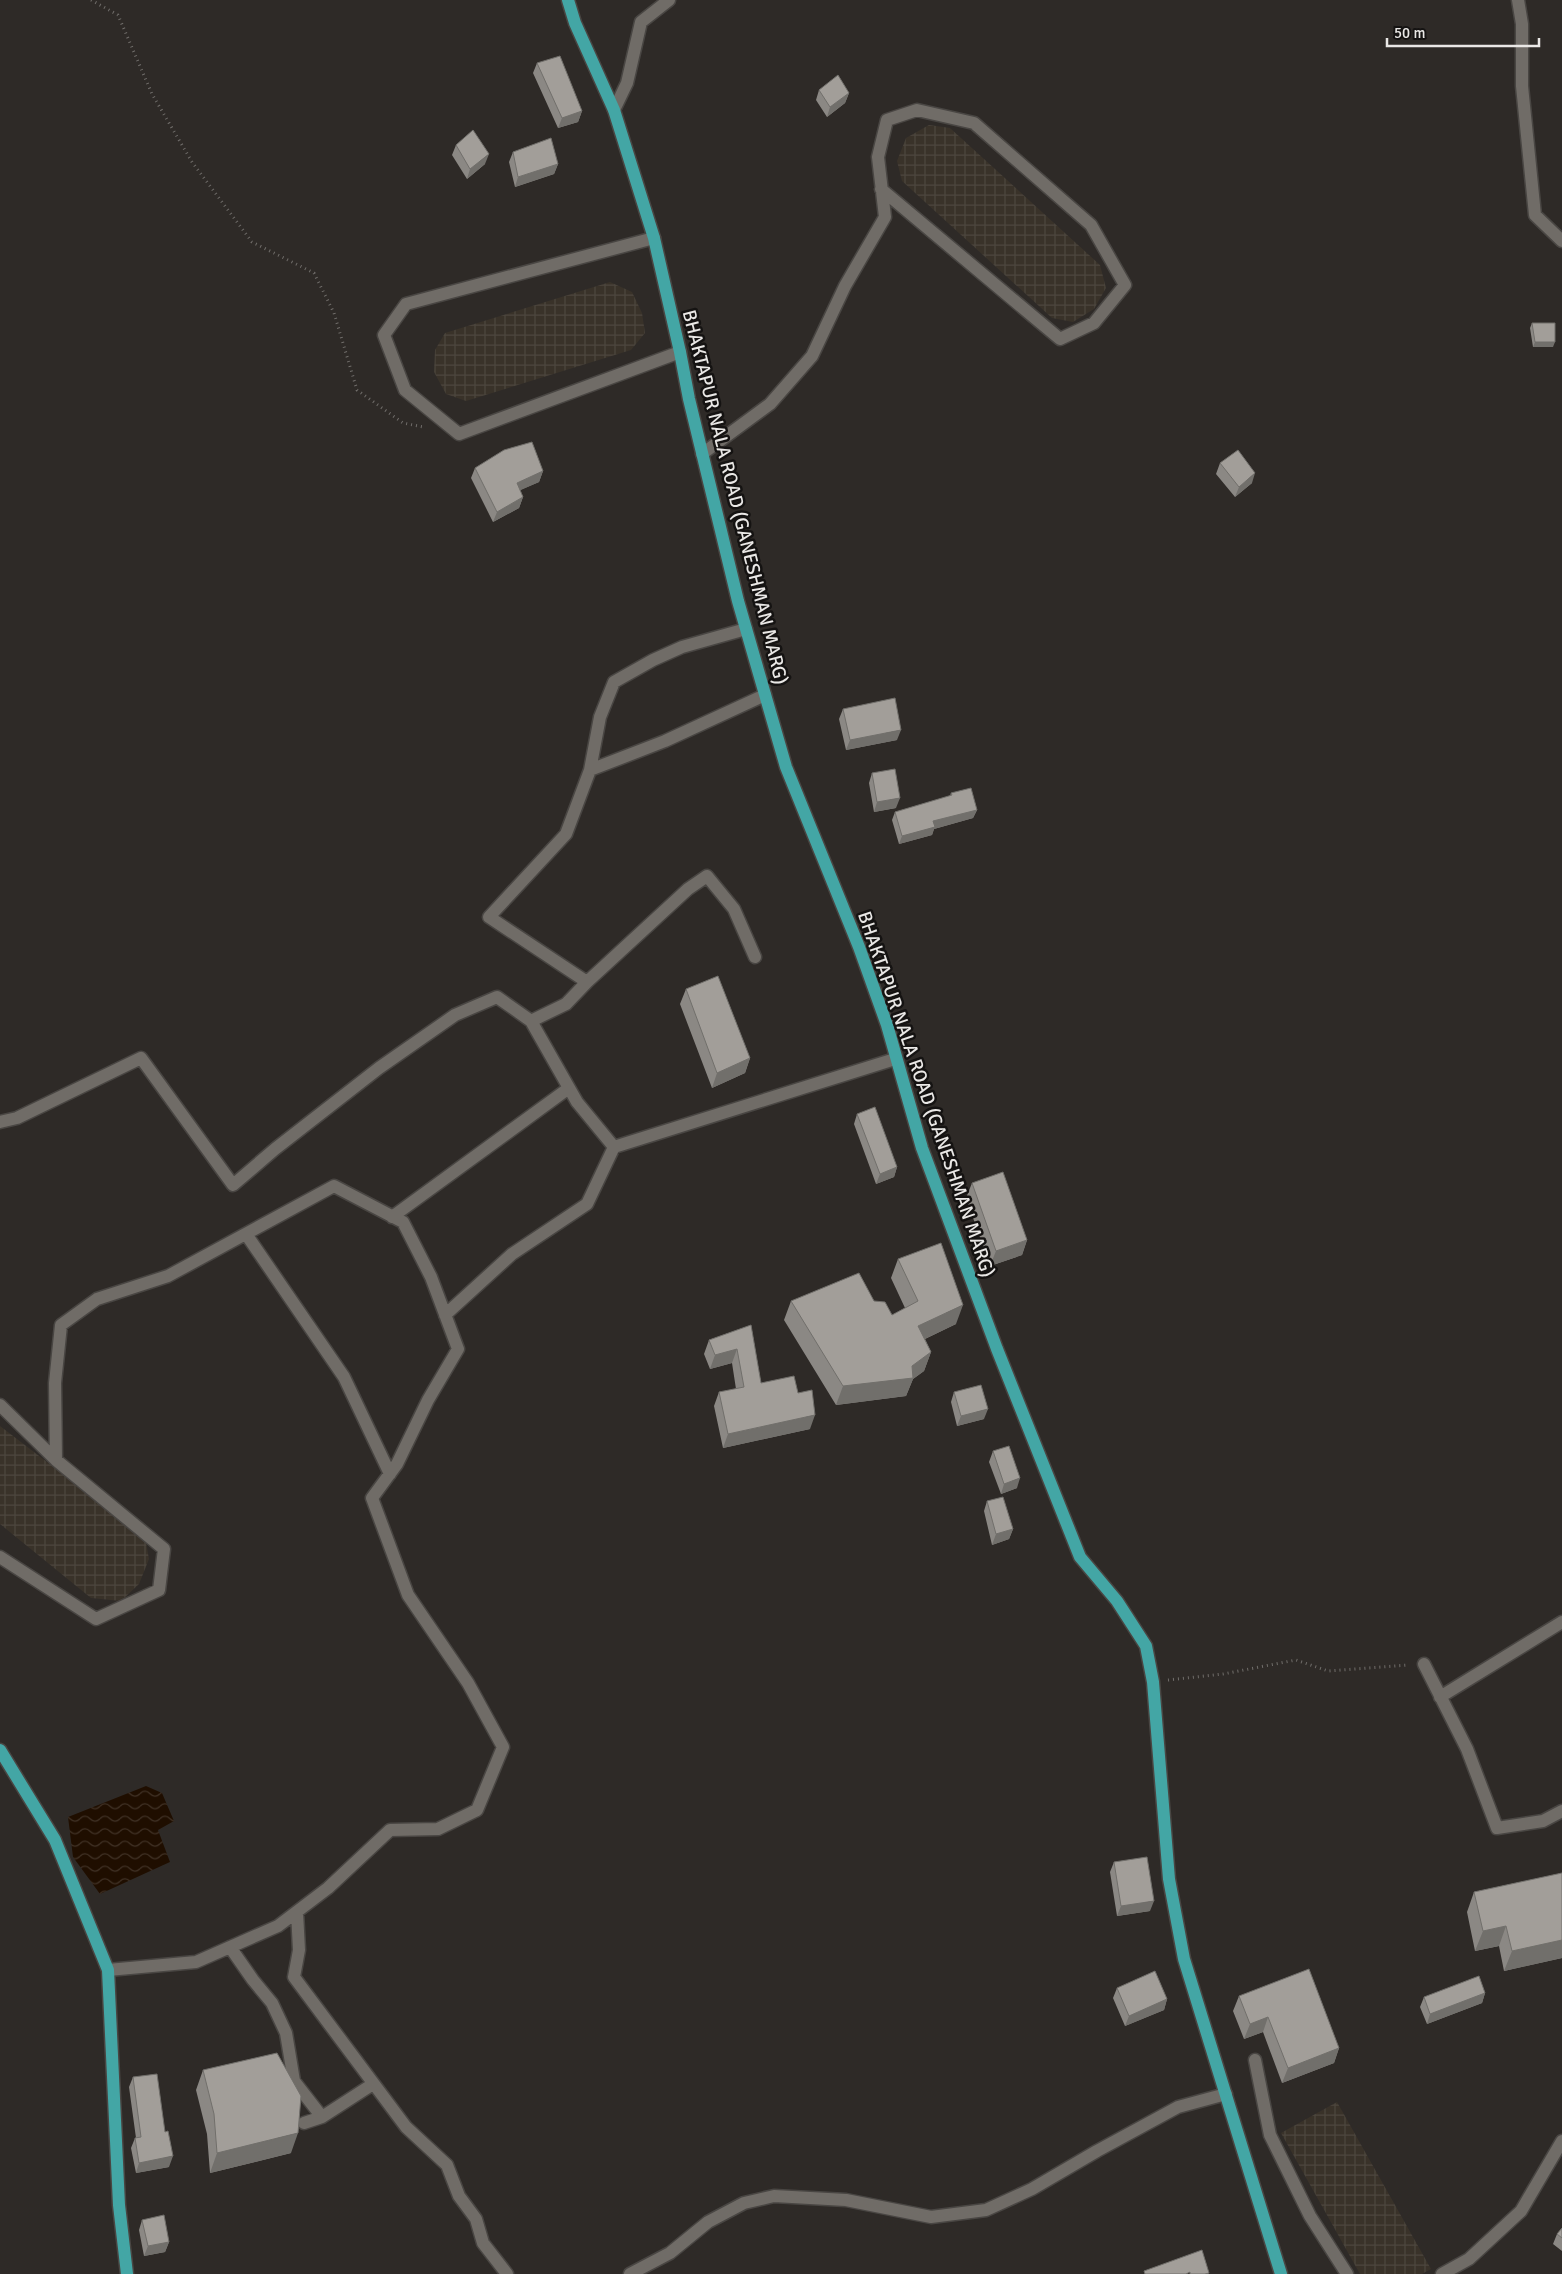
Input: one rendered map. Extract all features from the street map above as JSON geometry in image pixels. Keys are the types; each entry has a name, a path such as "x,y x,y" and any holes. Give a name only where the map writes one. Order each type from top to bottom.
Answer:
{"main road":[{"name":"BHAKTAPUR NALA ROAD (GANESHMAN MARG)","path":"568,0 575,23 614,110 654,238 702,454 746,629 786,767 859,947 887,1025 925,1157 997,1349 1080,1557 1117,1601 1146,1646 1153,1682 1169,1879 1184,1959 1281,2274"},
{"path":"0,1750 56,1840 108,1970 119,2205 127,2274"}],"street":[{"path":"614,110 627,83 641,22 669,0"},
{"path":"1518,0 1522,24 1522,86 1535,216 1562,241"},
{"path":"702,454 770,404 812,356 845,286 885,217 878,157 887,120 917,110 974,123 1090,225 1125,285 1094,323 1060,339 882,189"},
{"path":"654,238 406,304 384,335 405,390 459,434 680,352"},
{"path":"586,982 489,918 566,834 590,770 600,717 614,682 653,660 682,647 746,629"},
{"path":"590,770 665,741 765,695"},
{"path":"531,1021 566,1004 586,982 688,889 707,876 734,909 755,957"},
{"path":"0,1122 17,1118 140,1058 233,1185 276,1148 357,1085 455,1015 497,997 531,1021 577,1102 614,1147"},
{"path":"445,1315 512,1254 586,1204 614,1147 896,1059"},
{"path":"392,1217 569,1088"},
{"path":"56,1460 55,1383 61,1326 97,1299 168,1276 334,1186 403,1222 431,1277 458,1349 390,1474 372,1498 408,1595 468,1682 503,1747 477,1810 438,1829 390,1830 328,1888 278,1926 196,1962 108,1970"},
{"path":"246,1234 344,1377 390,1474"},
{"path":"0,1406 56,1460 164,1549 159,1590 96,1619 0,1557"},
{"path":"1440,1697 1562,1622"},
{"path":"1424,1664 1468,1749 1497,1828 1543,1821 1562,1811"},
{"path":"297,1912 299,1950 294,1977 406,2127 447,2165 459,2196 476,2219 483,2243 507,2274"},
{"path":"230,1947 252,1980 272,2003 286,2033 294,2080 322,2117"},
{"path":"1255,2060 1270,2135 1310,2216 1347,2274"},
{"path":"304,2123 322,2117 373,2084"},
{"path":"630,2274 670,2253 708,2222 744,2203 774,2196 846,2200 931,2217 986,2210 1032,2189 1178,2107 1226,2094"},
{"path":"1442,2274 1469,2259 1522,2212 1562,2140"}],"path":[{"path":"91,0 118,15 152,94 192,162 252,242 314,273 334,313 357,390 403,423 431,428"},
{"path":"1153,1682 1223,1674 1296,1660 1328,1671 1424,1664"}],"shaded area":[{"path":"929,125 950,128 1100,265 1106,288 1094,309 1073,322 1052,318 902,181 897,161 906,138"},
{"path":"610,282 632,292 642,313 645,333 631,350 466,401 446,394 434,372 435,350 445,333"},
{"path":"0,1426 145,1537 149,1559 139,1584 121,1601 91,1598 0,1524"},
{"path":"1337,2102 1431,2269 1422,2274 1360,2274 1281,2133"}],"water":[{"path":"146,1786 162,1793 174,1821 158,1830 170,1862 100,1894 73,1857 68,1817"}],"building":[{"path":"560,56 582,111 562,118 537,63"},
{"path":"838,75 849,93 830,107 819,90"},
{"path":"473,130 489,154 470,169 456,145"},
{"path":"551,138 558,164 518,177 513,152"},
{"path":"1532,323 1555,323 1555,342 1535,342"},
{"path":"532,442 543,471 517,483 523,497 497,512 475,468 504,450"},
{"path":"1238,450 1255,473 1239,487 1220,463"},
{"path":"895,698 901,730 850,740 843,709"},
{"path":"895,769 900,798 877,802 872,773"},
{"path":"971,788 977,810 933,821 935,827 902,836 895,812"},
{"path":"718,976 750,1058 717,1073 686,989"},
{"path":"875,1107 897,1167 880,1174 857,1114"},
{"path":"1003,1172 1027,1240 996,1251 972,1183"},
{"path":"941,1243 963,1305 918,1326 931,1352 912,1366 913,1378 843,1386 791,1301 859,1273 874,1301 885,1302 892,1315 918,1301 898,1259"},
{"path":"751,1325 761,1383 794,1376 798,1393 812,1390 815,1415 728,1434 719,1392 744,1387 737,1349 715,1355 709,1340"},
{"path":"981,1385 988,1409 961,1416 954,1392"},
{"path":"1009,1446 1020,1478 1004,1484 993,1451"},
{"path":"1003,1497 1013,1529 996,1534 987,1501"},
{"path":"1147,1857 1154,1901 1121,1906 1114,1862"},
{"path":"1562,1873 1562,1940 1512,1951 1506,1926 1483,1931 1474,1892"},
{"path":"1309,1969 1339,2048 1288,2068 1268,2017 1250,2024 1239,1996"},
{"path":"1155,1971 1167,1999 1129,2016 1117,1988"},
{"path":"1479,1976 1485,1993 1430,2014 1424,1997"},
{"path":"277,2053 301,2096 298,2133 217,2153 214,2114 203,2070"},
{"path":"157,2074 165,2132 168,2131 173,2156 139,2163 135,2138 141,2137 133,2077"},
{"path":"164,2215 169,2242 148,2246 142,2220"},
{"path":"1562,2228 1562,2238 1557,2234"},
{"path":"1202,2250 1209,2273 1145,2274 1144,2271"}]}
